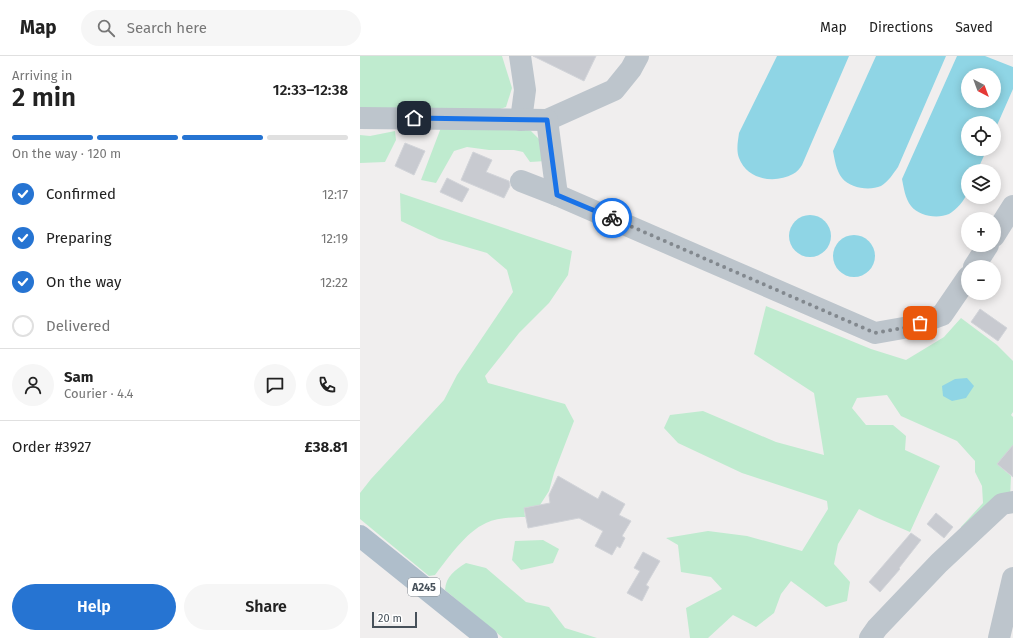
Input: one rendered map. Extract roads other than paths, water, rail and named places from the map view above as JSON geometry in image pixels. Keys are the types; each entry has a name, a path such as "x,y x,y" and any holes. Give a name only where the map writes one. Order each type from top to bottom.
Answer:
{"main road":[{"name":"A245","path":"360,536 487,638"}],"lane":[{"path":"360,118 547,120 614,90 631,69 638,56"},
{"path":"519,59 525,90 521,120"},
{"path":"547,120 557,195"},
{"path":"521,180 875,333 909,327 942,315 961,287"},
{"path":"1001,225 1013,206"},
{"path":"870,638 877,628 939,563 1002,504 1013,502"},
{"path":"1000,638 1013,578"}],"water":[{"path":"777,56 849,56 802,165 793,174 778,179 770,179 762,178 748,171 739,158 738,146 739,133"},
{"path":"876,56 946,56 898,167 888,180 881,186 876,188 860,188 850,184 842,178 837,169 833,151"},
{"path":"957,56 985,56 1013,67 1013,89 1001,116 961,116 961,156 984,156 980,164 961,164 961,202 949,214 944,216 928,216 911,206 905,193 902,179"},
{"path":"810,215 825,221 831,236 825,251 810,257 795,251 789,236 795,221"},
{"path":"850,235 858,235 869,241 875,252 875,260 869,271 858,277 850,277 839,271 833,260 833,252 839,241"},
{"path":"967,378 974,386 966,398 952,401 943,396 942,386 955,379"}]}
